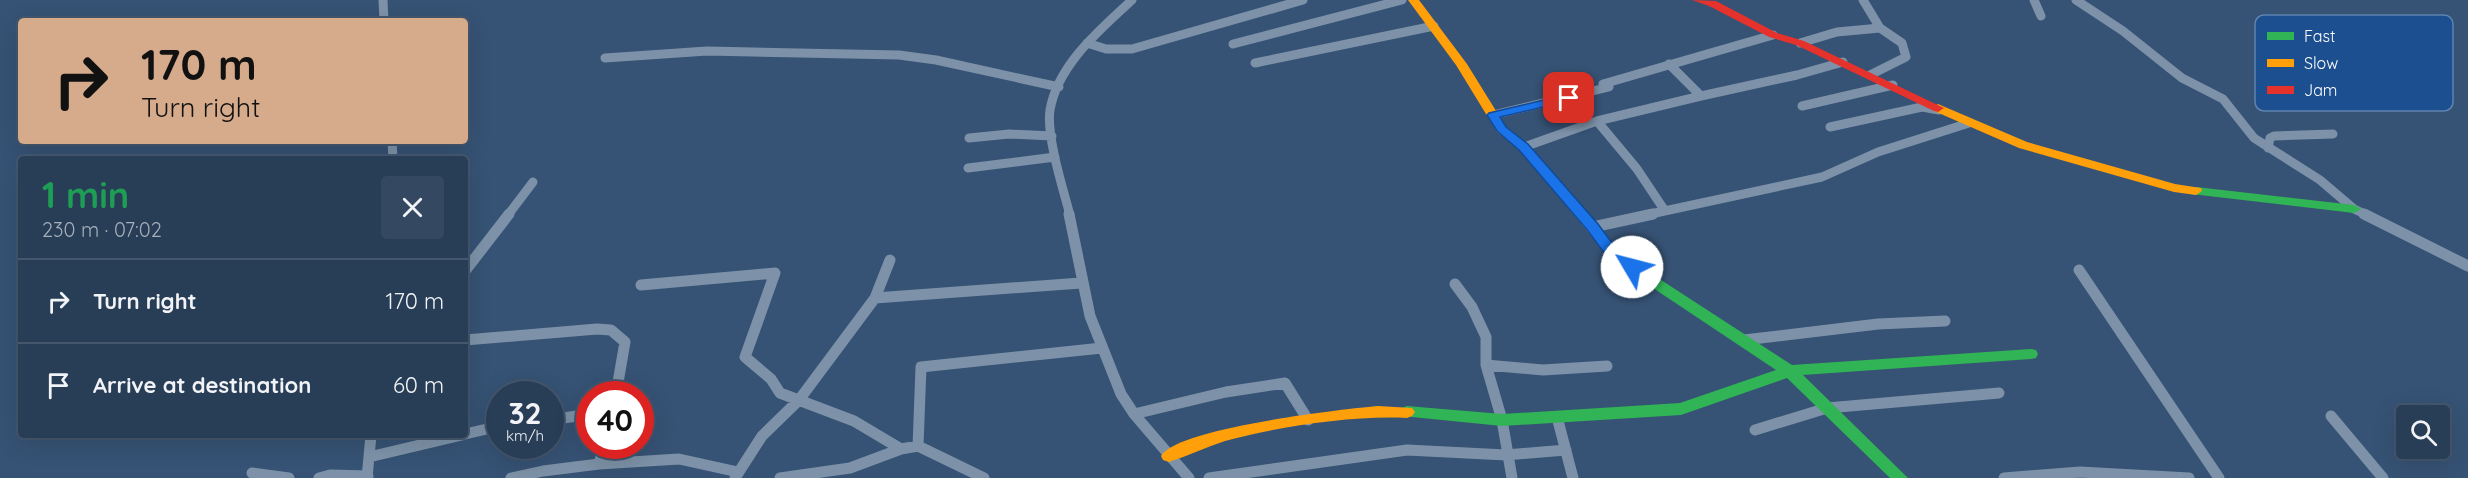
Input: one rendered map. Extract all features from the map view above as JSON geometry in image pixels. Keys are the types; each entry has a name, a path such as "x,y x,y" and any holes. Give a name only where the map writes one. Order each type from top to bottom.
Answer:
{"street":[{"path":"383,0 384,18"},
{"path":"1132,0 1087,43 1063,76 1050,111 1052,136 1082,283 1090,316 1102,348 1121,394 1134,414 1189,478"},
{"path":"1087,43 1106,49 1132,49 1258,11 1304,0"},
{"path":"1233,44 1402,0 1434,26 1501,129 1524,147 1613,255 1789,371 1900,478"},
{"path":"1697,0 1712,3 1773,35 1800,43 1893,85 1969,123 2023,145 2174,188 2354,209 2468,266"},
{"path":"1863,0 1880,28 1902,43 1906,57 1870,75"},
{"path":"2034,0 2041,16"},
{"path":"2076,0 2129,36 2191,84 2229,104 2244,129 2268,148 2326,184 2354,209"},
{"path":"1255,63 1434,26"},
{"path":"1800,43 1837,32 1880,28"},
{"path":"1493,115 1606,85 1669,64 1773,35"},
{"path":"605,58 707,51 899,55 936,60 1059,87"},
{"path":"1524,147 1597,122 1843,62"},
{"path":"1669,64 1701,96"},
{"path":"1802,106 1893,85"},
{"path":"1830,127 1922,107 1946,111"},
{"path":"1597,122 1637,169 1665,211"},
{"path":"1593,228 1822,177 1878,152 1969,123"},
{"path":"969,138 1009,134 1052,136"},
{"path":"2268,148 2270,138 2274,136 2333,134"},
{"path":"968,168 1055,157"},
{"path":"468,267 532,182"},
{"path":"511,478 543,471 599,464 679,459 737,475 758,441 783,413 799,400 874,298 890,260"},
{"path":"2079,270 2219,478"},
{"path":"641,285 775,273 745,357 771,378 780,393 854,421 901,448"},
{"path":"874,298 1082,283"},
{"path":"1455,284 1472,307 1486,337 1486,365 1502,420 1506,455 1512,478"},
{"path":"1744,340 1878,324 1945,321"},
{"path":"468,340 597,329 611,330 625,342 618,381"},
{"path":"918,446 921,367 1102,348"},
{"path":"1169,456 1194,444 1269,424 1384,410 1502,420 1516,417 1557,417 1681,409 1789,371 2031,354"},
{"path":"1486,365 1543,370 1607,366"},
{"path":"1134,414 1226,392 1285,382 1308,420"},
{"path":"1755,430 1827,408 1999,393"},
{"path":"1557,417 1573,478"},
{"path":"2331,417 2383,478"},
{"path":"468,434 486,429"},
{"path":"319,478 368,477 371,438"},
{"path":"369,457 450,438"},
{"path":"780,478 850,468 901,448 918,446 984,478"},
{"path":"1209,478 1407,450 1506,455 1566,450"},
{"path":"599,464 600,459"},
{"path":"2004,478 2080,472 2189,478"},
{"path":"252,473 289,478"}],"traffic: fast":[{"path":"2196,191 2354,209"},
{"path":"1602,240 1613,255 1789,371 1900,478"},
{"path":"1407,412 1502,420 1681,409 1789,371 2031,354"}],"traffic: slow":[{"path":"1413,0 1461,64 1501,129 1524,147 1602,240"},
{"path":"1938,108 2023,145 2174,188 2196,191"},
{"path":"1169,456 1207,441 1267,426 1308,419 1407,412"}],"traffic: jam":[{"path":"1697,0 1712,3 1773,35 1800,43 1938,108"}],"route":[{"path":"1569,98 1493,115 1501,129 1524,147 1613,255 1632,267"}]}
